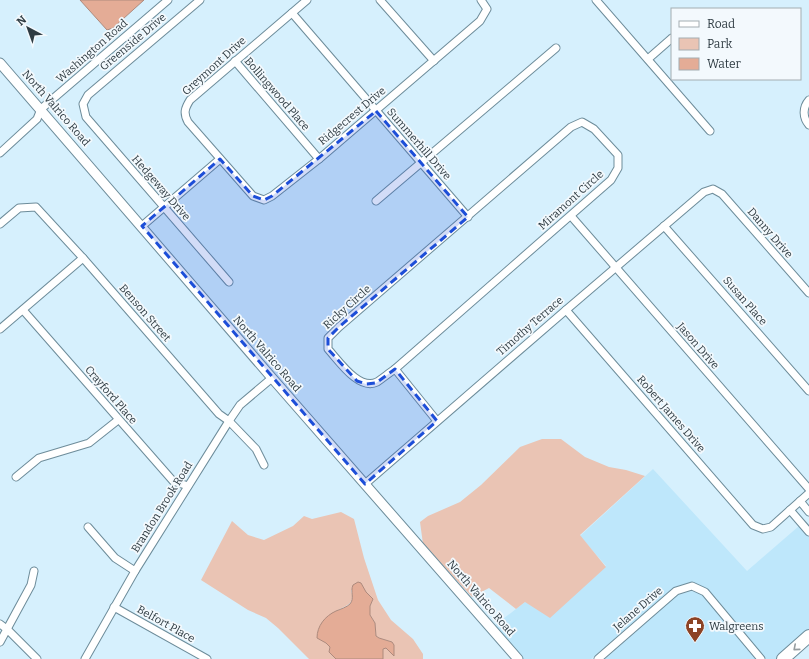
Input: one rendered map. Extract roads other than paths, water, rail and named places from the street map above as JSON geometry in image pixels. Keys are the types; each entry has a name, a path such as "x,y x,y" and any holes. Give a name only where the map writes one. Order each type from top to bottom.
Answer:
{"highway":[{"path":"783,659 809,636"}],"street":[{"name":"Washington Road","path":"0,153 37,120 41,109 168,0"},
{"name":"Greenside Drive","path":"83,104 88,95 200,0"},
{"name":"Greymont Drive","path":"220,159 188,122 185,116 185,108 190,100 307,0"},
{"path":"380,0 434,61"},
{"name":"Ridgecrest Drive","path":"220,159 253,196 264,200 272,196 319,159 480,21 487,9 481,0"},
{"path":"596,0 710,131"},
{"name":"Summerhill Drive","path":"292,13 468,217"},
{"path":"648,59 671,39"},
{"path":"376,201 556,48"},
{"name":"Bollingwood Place","path":"235,61 319,159"},
{"name":"North Valrico Road","path":"0,63 272,378 518,659"},
{"path":"809,100 806,104 804,112 806,121 809,125"},
{"name":"Hedgeway Drive","path":"83,104 86,117 229,282"},
{"name":"Miramont Circle","path":"395,369 611,180 618,168 618,156 594,129 582,122 571,127 468,217"},
{"path":"142,226 220,159"},
{"name":"Timothy Terrace","path":"366,484 615,267 704,192 713,189"},
{"name":"Danny Drive","path":"713,189 722,194 809,293"},
{"name":"Benson Street","path":"0,224 19,208 36,207 83,258 219,414 229,421 256,449 264,466"},
{"name":"Jason Drive","path":"571,216 809,489"},
{"name":"Ricky Circle","path":"395,369 376,382 366,384 357,381 328,349 328,338 339,326 468,217"},
{"name":"Susan Place","path":"664,226 809,391"},
{"path":"0,330 83,258"},
{"name":"Crayford Place","path":"23,310 173,481 188,486"},
{"name":"Robert James Drive","path":"566,310 753,525 763,529 770,527 790,510"},
{"path":"395,369 437,421"},
{"name":"Brandon Brook Road","path":"85,659 135,571 229,421 240,405 272,378"},
{"path":"16,477 39,458 89,443 118,420"},
{"path":"809,493 790,510 809,532"},
{"path":"800,502 809,512"},
{"path":"88,527 115,558 135,571"},
{"path":"0,642 8,630 31,585 34,571"},
{"name":"Jelane Drive","path":"598,659 676,591 692,586 705,592 761,659"},
{"name":"Belfort Place","path":"114,608 207,659"},
{"path":"0,624 37,659"}],"water":[{"path":"80,0 144,0 113,28 107,30"},
{"path":"358,582 361,583 366,592 373,599 370,606 370,615 375,623 376,636 392,642 394,645 394,656 386,648 383,649 383,659 336,659 329,652 330,647 317,638 318,629 322,622 332,613 350,604 353,585"}],"place":[{"name":"Walgreens","path":"695,643"}]}
